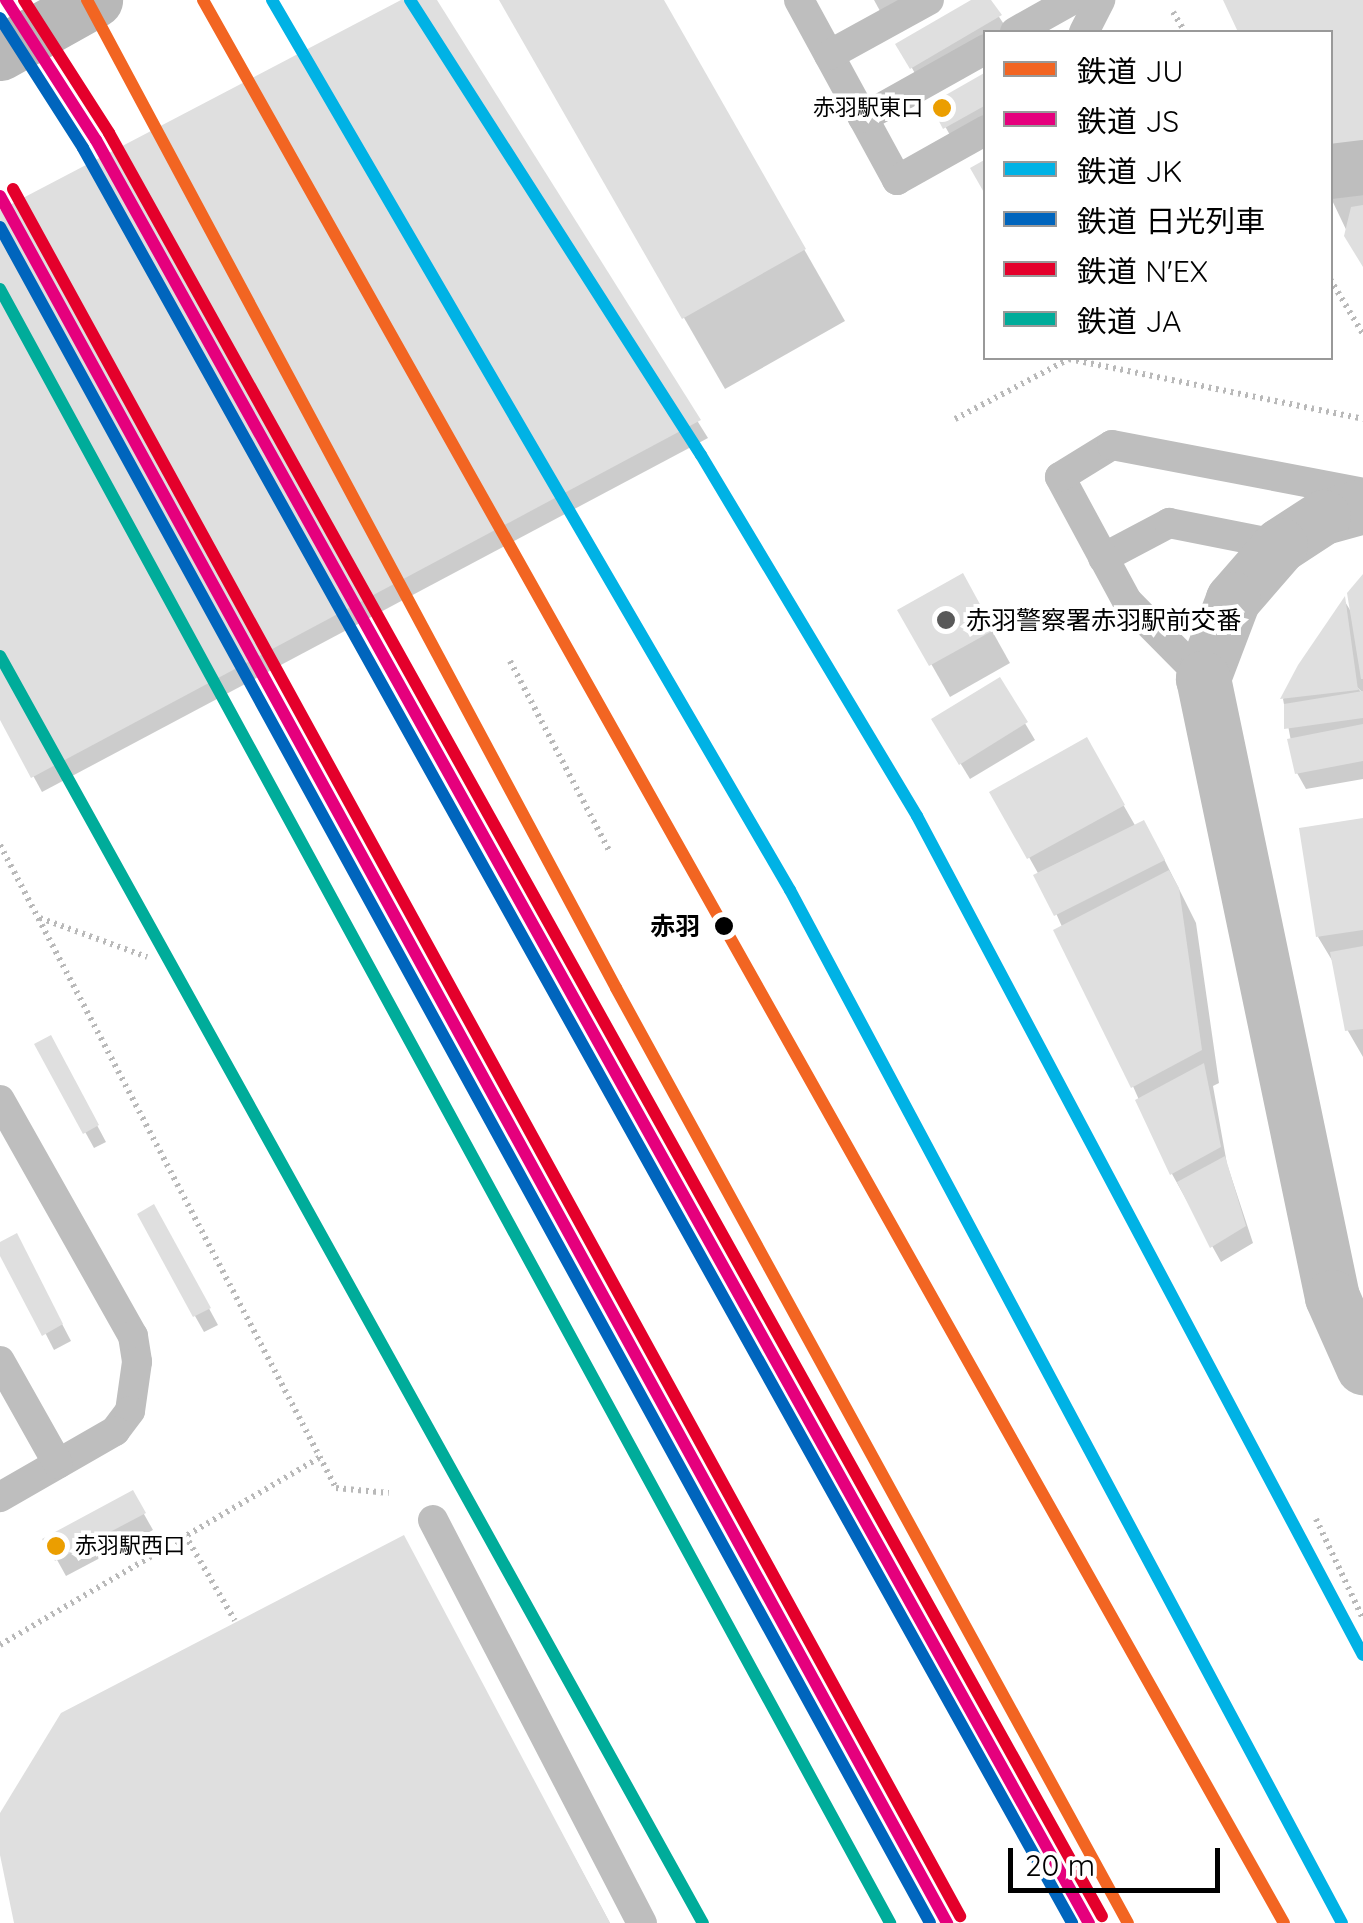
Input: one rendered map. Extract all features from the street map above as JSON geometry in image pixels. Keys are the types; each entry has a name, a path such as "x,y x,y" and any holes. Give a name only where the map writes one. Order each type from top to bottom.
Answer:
{"main road":[{"path":"0,53 96,0"}],"street":[{"path":"1333,172 1363,167"},
{"path":"1363,506 1324,517 1280,545 1234,599 1203,678 1363,1367"}],"lane":[{"path":"799,0 898,180 983,132"},
{"path":"830,55 929,0"},
{"path":"1019,30 1072,0"},
{"path":"1085,30 1100,0"},
{"path":"863,118 983,51"},
{"path":"1203,678 1127,602 1060,477 1112,445 1363,493"},
{"path":"1103,558 1169,523 1280,545"},
{"path":"0,1100 134,1336 136,1388 130,1411 115,1431 0,1496"},
{"path":"0,1361 58,1464"},
{"path":"433,1520 642,1923"}],"path":[{"path":"1173,12 1185,30"},
{"path":"1333,284 1363,334"},
{"path":"955,419 1067,360"},
{"path":"1074,360 1363,418"},
{"path":"510,661 609,850"},
{"path":"0,846 336,1488"},
{"path":"38,918 147,958"},
{"path":"0,1644 320,1457"},
{"path":"1316,1519 1363,1619"},
{"path":"185,1536 235,1621"}],"building":[{"path":"401,0 437,0 701,420 31,778 0,720 0,210"},
{"path":"499,0 664,0 806,249 682,319"},
{"path":"971,0 991,0 1002,15 910,69 895,44"},
{"path":"1223,0 1363,0 1363,145 1333,151 1333,30 1237,30"},
{"path":"983,74 983,107 943,129 930,104"},
{"path":"983,161 983,191 970,168"},
{"path":"1363,205 1363,267 1344,236 1351,207"},
{"name":"赤羽警察署赤羽駅前交番","path":"963,573 994,630 929,666 897,610"},
{"path":"1363,574 1363,679 1361,679 1347,593"},
{"path":"1345,596 1358,690 1280,699 1298,665"},
{"path":"1000,677 1028,722 959,765 931,719"},
{"path":"1363,691 1363,718 1284,729 1284,704"},
{"path":"1363,724 1363,761 1295,774 1287,739"},
{"path":"1087,737 1125,805 1027,859 989,792"},
{"path":"1363,818 1363,930 1316,937 1299,828"},
{"path":"1144,820 1165,860 1054,916 1033,875"},
{"path":"1169,870 1179,888 1202,1050 1131,1088 1053,930"},
{"path":"1363,946 1363,1029 1345,1031 1330,952"},
{"path":"51,1035 99,1125 83,1134 34,1044"},
{"path":"1204,1063 1221,1147 1170,1175 1135,1100"},
{"path":"1225,1156 1246,1226 1210,1248 1177,1182"},
{"path":"154,1204 211,1308 193,1317 137,1214"},
{"path":"17,1233 63,1324 42,1336 0,1256 0,1242"},
{"path":"133,1490 146,1513 55,1561 42,1539"},
{"path":"404,1535 610,1923 14,1923 0,1855 0,1813 61,1713"}],"rail line":[{"name":"JS","path":"6,0 96,140 1089,1923"},
{"name":"N'EX","path":"24,0 109,133 1102,1916"},
{"name":"JU","path":"87,0 616,988 1128,1923"},
{"name":"JU","path":"203,0 1284,1923"},
{"name":"JK","path":"272,0 790,890 1342,1923"},
{"name":"JK","path":"410,0 701,455 917,816 1363,1655"},
{"name":"日光列車","path":"0,18 83,148 1072,1923"},
{"name":"N'EX","path":"13,189 960,1916"},
{"name":"JS","path":"0,196 947,1923"},
{"name":"日光列車","path":"0,227 930,1923"},
{"name":"JA","path":"0,289 890,1923"},
{"name":"JA","path":"0,656 703,1923"}],"place":[{"name":"赤羽駅東口","path":"942,108"},
{"name":"赤羽警察署赤羽駅前交番","path":"946,620"},
{"name":"赤羽","path":"724,926"},
{"name":"赤羽駅西口","path":"56,1546"}]}
